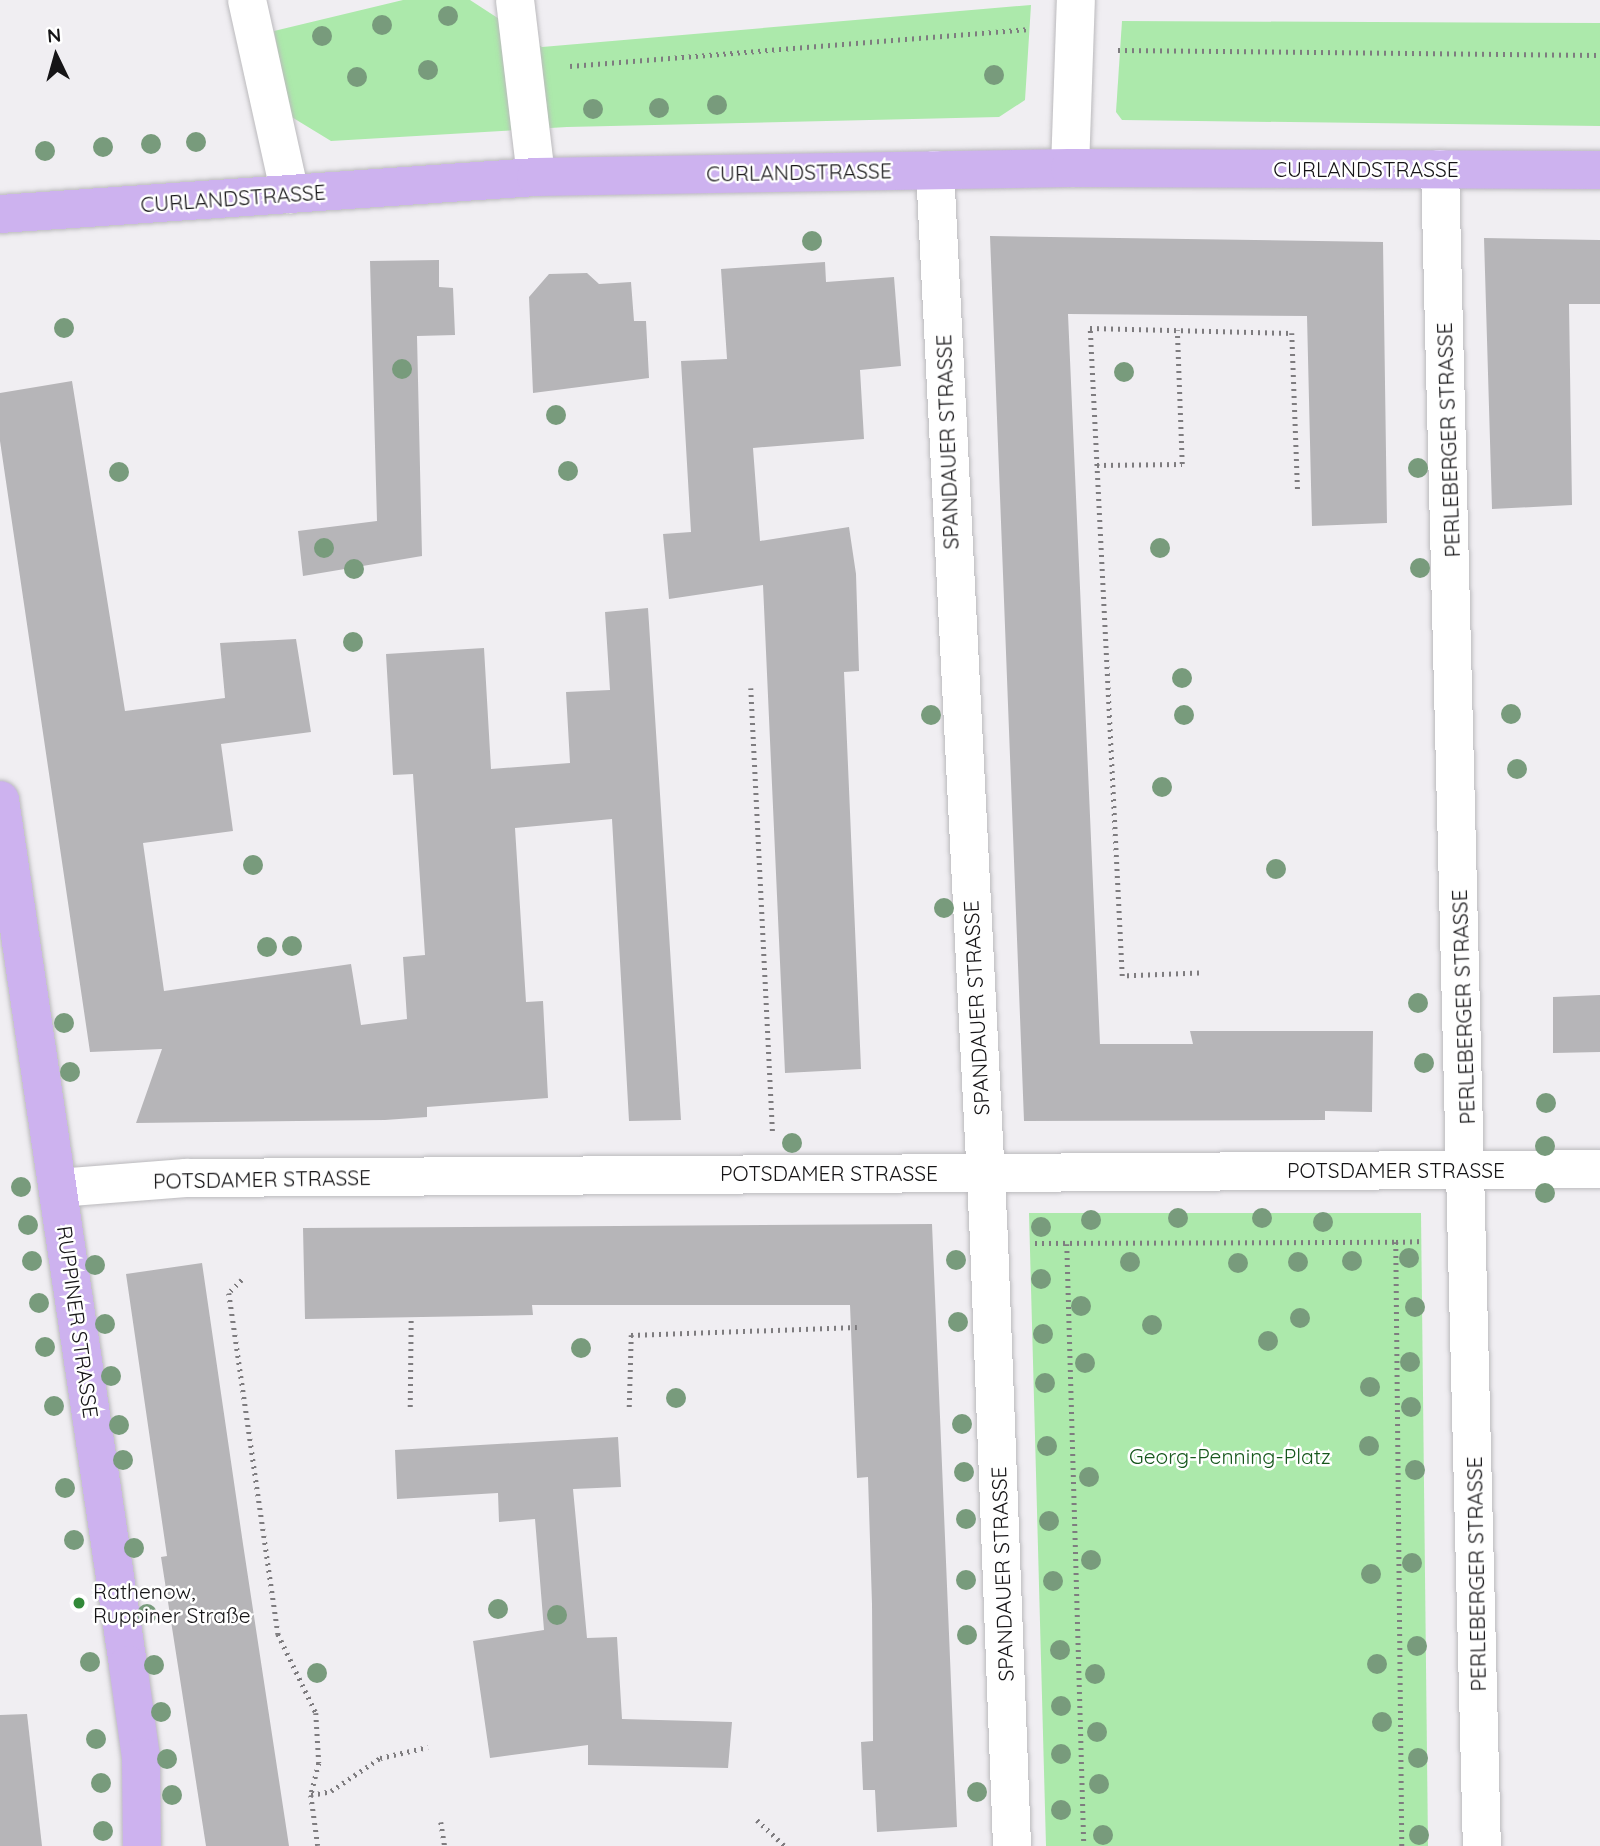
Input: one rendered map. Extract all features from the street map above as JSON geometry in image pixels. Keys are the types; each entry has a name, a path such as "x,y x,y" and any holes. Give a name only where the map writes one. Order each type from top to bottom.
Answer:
{"main road":[{"name":"CURLANDSTRASSE","path":"0,214 536,177 1070,168 1600,170"},
{"name":"RUPPINER STRASSE","path":"0,800 141,1757 142,1846"}],"street":[{"path":"515,0 536,177"},
{"path":"1070,168 1076,0"},
{"path":"251,1 290,194"},
{"name":"PERLEBERGER STRASSE","path":"1440,169 1482,1846"},
{"name":"SPANDAUER STRASSE","path":"935,170 985,1173 1012,1846"},
{"name":"POTSDAMER STRASSE","path":"58,1188 186,1178 1600,1169"}],"path":[{"path":"1199,974 1122,976 1090,328 1292,334 1298,493"},
{"path":"1097,466 1182,464 1177,330"},
{"path":"751,688 775,1173"},
{"path":"1084,1846 1067,1244 1396,1242 1402,1846"},
{"path":"242,1280 229,1293 278,1634 316,1713 319,1763 311,1795 318,1846"},
{"path":"410,1407 411,1317"},
{"path":"629,1407 631,1335 857,1327"},
{"path":"311,1795 331,1791 380,1758 428,1747"},
{"path":"757,1820 785,1846"},
{"path":"440,1822 445,1846"}],"green space":[{"path":"403,0 470,0 542,47 1031,5 1025,100 999,117 567,127 331,141 290,116 274,31"},
{"path":"1122,21 1600,23 1600,126 1122,120 1116,112"},
{"name":"Georg-Penning-Platz","path":"1029,1213 1421,1213 1428,1846 1046,1846"}],"building":[{"path":"990,236 1383,242 1387,523 1312,526 1307,316 1068,314 1100,1044 1193,1044 1190,1031 1373,1031 1372,1112 1325,1111 1325,1120 1024,1121"},
{"path":"1484,238 1600,240 1600,304 1569,304 1572,505 1492,509"},
{"path":"439,260 439,287 453,288 455,335 417,336 422,556 303,576 298,531 377,521 370,261"},
{"path":"825,262 826,282 894,277 901,366 860,370 864,439 753,448 760,541 849,527 856,574 859,671 844,672 861,1069 785,1073 763,585 669,599 663,534 691,532 681,361 727,359 721,269"},
{"path":"587,273 599,284 631,282 634,321 646,321 649,378 533,393 529,297 549,274"},
{"path":"72,381 125,711 225,698 220,643 296,639 311,732 221,744 233,831 143,843 164,991 351,964 361,1025 407,1019 403,957 425,955 413,774 393,775 386,654 484,648 491,769 570,763 566,692 610,690 605,612 648,608 681,1120 629,1121 612,819 515,828 526,1002 543,1001 548,1098 427,1107 427,1117 385,1120 136,1123 162,1049 90,1052 0,441 0,393"},
{"path":"1600,995 1600,1052 1553,1053 1553,997"},
{"path":"932,1224 957,1827 877,1832 875,1790 863,1790 861,1742 873,1741 872,1604 868,1477 857,1478 850,1305 532,1305 533,1315 305,1319 303,1228"},
{"path":"202,1263 289,1846 206,1846 161,1557 167,1556 126,1274"},
{"path":"618,1437 621,1487 573,1489 587,1638 617,1637 622,1719 732,1722 728,1768 588,1765 588,1745 490,1758 473,1641 544,1630 535,1519 499,1522 498,1493 397,1499 395,1450"},
{"path":"27,1714 42,1846 0,1846 0,1715"}],"place":[{"name":"Rathenow, Ruppiner Straße","path":"79,1603"}]}
